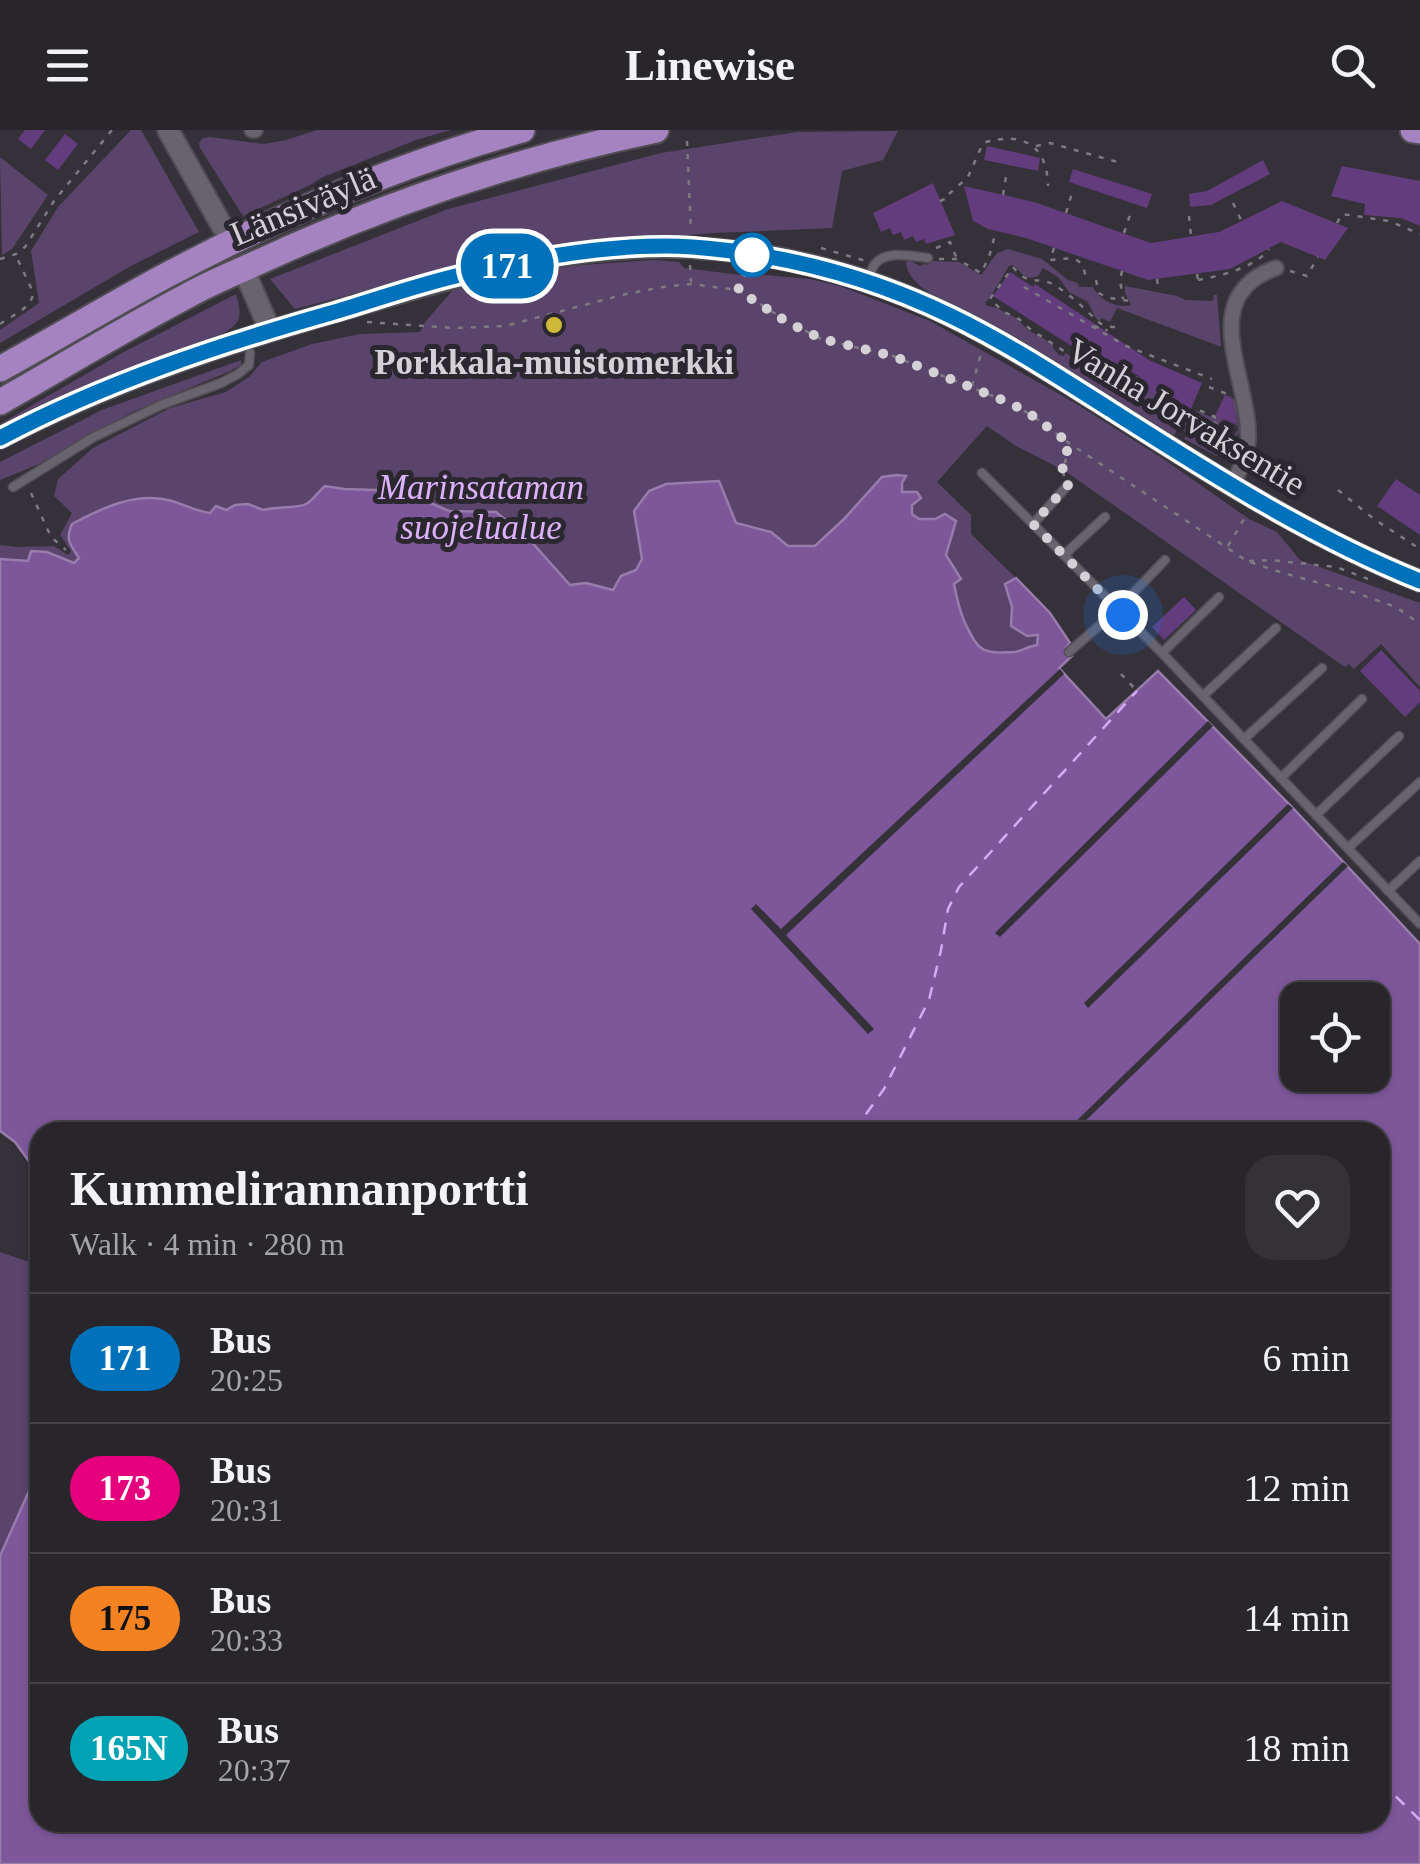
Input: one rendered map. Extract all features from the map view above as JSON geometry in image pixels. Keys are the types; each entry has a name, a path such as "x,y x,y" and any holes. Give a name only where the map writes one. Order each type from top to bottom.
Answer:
{"highway":[{"name":"Länsiväylä","path":"0,369 168,274 304,209 387,174 522,130"},
{"name":"Länsiväylä","path":"0,402 187,295 370,213 481,174 656,130"}],"main road":[{"path":"168,130 222,226"},
{"name":"Vanha Jorvaksentie","path":"0,438 125,381 270,330 455,276 615,249 691,247 836,272 950,315 1328,540 1420,581"},
{"path":"249,282 270,330"}],"street":[{"path":"1233,486 1248,446 1248,424 1230,330 1234,304 1252,280 1276,268"}],"lane":[{"path":"868,282 875,264 885,258 898,254 928,258"},
{"path":"13,487 92,438 238,374 249,364 250,352"},
{"path":"982,473 1162,653 1420,924"},
{"path":"1033,524 1068,485"},
{"path":"1064,555 1105,517"},
{"path":"1068,652 1117,610 1165,560"},
{"path":"1162,653 1218,598"},
{"path":"1203,696 1276,628"},
{"path":"1244,738 1322,668"},
{"path":"1282,778 1362,698"},
{"path":"1316,814 1399,736"},
{"path":"1348,848 1420,782"},
{"path":"1388,891 1420,861"}],"path":[{"path":"0,259 25,247 54,202 112,130"},
{"path":"940,201 968,177 982,143 1005,139 1026,142 1040,152 1048,166 1048,186"},
{"path":"687,141 691,230"},
{"path":"1034,147 1050,143 1121,163"},
{"path":"1003,195 1006,177"},
{"path":"1066,213 1072,193"},
{"path":"1233,203 1242,222"},
{"path":"1124,233 1131,212"},
{"path":"1337,223 1342,214 1389,220 1420,234"},
{"path":"1189,216 1192,236"},
{"path":"957,259 950,242 927,251 928,258 957,259 981,273 996,231"},
{"path":"1054,248 1050,260 1074,258 1081,262 1086,280"},
{"path":"1198,280 1213,278 1266,255 1271,249"},
{"path":"0,324 29,305 33,298 16,254"},
{"path":"1276,268 1307,276 1318,257"},
{"path":"690,264 691,284"},
{"path":"1115,327 1096,322 1090,312 1053,283 1025,280 1013,268 990,299 1072,357 1102,371 1129,395 1185,416 1181,426 1216,440 1221,426 1194,418 1184,427"},
{"path":"1096,280 1099,293 1126,301 1120,280 1122,271"},
{"path":"1197,274 1199,287"},
{"path":"1158,279 1158,287"},
{"path":"1030,290 1036,280"},
{"path":"374,321 454,328 505,326 626,294 691,284 738,290 822,339 893,356 972,386 1033,416 1247,561 1396,607 1420,624"},
{"path":"1024,286 1126,346 1212,378"},
{"path":"1093,327 1106,331 1108,327"},
{"path":"972,386 981,353"},
{"path":"1129,395 1138,376"},
{"path":"1209,387 1242,400"},
{"path":"1202,406 1194,408 1215,417 1213,422"},
{"path":"1068,485 1062,471 1069,443"},
{"path":"26,480 50,537 66,550"},
{"path":"1338,490 1374,520 1420,548"},
{"path":"1227,547 1247,513"},
{"path":"1247,561 1340,568"},
{"path":"1121,674 1137,691"}],"green space":[{"path":"131,130 141,130 199,232 129,267 0,343 0,330 39,303 31,251 58,207"},
{"path":"317,130 451,130 323,177 243,216 199,143 210,137 264,144"},
{"path":"898,131 883,160 842,171 832,228 535,247 295,309 270,279 448,209 661,153 797,132"},
{"path":"0,157 48,195 12,249 2,255"},
{"path":"1008,249 1042,259 1079,287 1093,287 1114,304 1131,305 1125,286 1185,300 1213,301 1217,295 1221,346 1117,308 1110,322 1102,318 1099,321 1088,302 1069,292 1058,277 1043,268 1038,276 1030,278 1009,266 985,302 1053,344 1059,355 1065,353 1102,372 1141,406 1182,419 1175,434 1171,437 944,302 915,281 906,263 909,260 920,266 932,261 959,262 981,275 997,253"},
{"name":"Marinsataman suojelualue","path":"654,260 749,276 810,279 840,286 930,321 1075,403 1249,519 1277,532 1300,560 1420,603 1420,687 1381,644 1354,669 1349,664 1345,667 1065,471 987,426 937,482 971,515 971,534 1016,578 1005,584 1012,607 1012,626 1027,636 1039,635 1038,656 708,677 0,577 0,545 54,546 68,555 71,551 60,535 72,513 54,496 58,479 93,448 170,408 226,392 249,377 262,362 312,344 360,334 420,332 453,290 536,271"},
{"path":"236,294 239,317 230,329 215,338 100,380 0,428 0,424 122,353"},
{"path":"241,360 241,365 228,372 132,412 39,464 0,480 0,462 102,410"},
{"path":"1135,386 1225,420 1231,439 1238,430 1231,397 1236,401 1239,433 1217,456 1184,439 1187,434 1182,429 1188,415 1136,396"},
{"path":"0,1252 30,1262 30,1528 0,1664"}],"shaded area":[{"path":"906,476 902,492 917,492 921,498 912,505 912,514 919,519 935,519 945,514 956,521 946,555 961,579 954,584 965,623 982,649 1018,651 1037,645 1038,635 1027,636 1011,626 1012,607 1005,584 1016,578 1050,613 1070,643 1066,648 1072,656 1059,668 1106,719 1158,671 1420,944 1420,1864 0,1864 0,1556 30,1489 30,1832 1390,1832 1390,1122 30,1122 30,1163 15,1142 0,1131 0,559 28,561 31,551 47,552 74,563 79,558 70,542 72,524 133,500 159,498 210,513 216,506 226,510 248,504 263,510 302,506 325,486 376,490 426,501 449,511 496,512 528,538 570,585 586,583 613,590 621,576 636,570 642,559 634,511 649,491 666,484 719,481 736,523 771,532 788,546 815,546 882,477"}],"pier":[{"path":"1060,669 1064,674 786,935 874,1029 868,1034 751,909 756,904 781,929"},
{"path":"1208,721 1213,726 1000,937 995,933"},
{"path":"1288,804 1293,808 1088,1008 1084,1003"},
{"path":"1343,862 1348,866 1084,1122 1075,1122"}],"building":[{"path":"25,130 45,130 31,149 18,139"},
{"path":"65,134 78,144 58,170 45,160"},
{"path":"987,146 1040,158 1038,171 984,160"},
{"path":"1263,160 1270,174 1211,205 1190,207 1189,194 1207,191"},
{"path":"1342,166 1420,181 1420,226 1401,218 1364,215 1365,204 1331,196"},
{"path":"1073,169 1152,194 1147,208 1069,182"},
{"path":"933,183 955,235 926,244 924,239 916,242 913,236 904,240 901,232 893,235 890,228 881,232 873,213"},
{"path":"964,186 1034,202 1151,243 1219,232 1282,201 1348,228 1325,260 1281,242 1230,269 1148,280 988,229 973,221"},
{"path":"1010,272 1033,287 1035,284 1149,360 1202,383 1191,409 1135,386 1140,377 1130,371 1125,380 993,296"},
{"path":"1225,395 1231,397 1237,425 1215,416"},
{"path":"1396,479 1420,495 1420,535 1377,506"},
{"path":"1184,597 1196,610 1164,640 1152,627"},
{"path":"1381,650 1420,691 1420,702 1405,717 1360,671"}],"ferry route":[{"path":"860,1122 884,1089 929,1000 948,909 959,887 1137,691"},
{"path":"1390,1791 1420,1820"}],"bus line":[{"name":"171","path":"0,438 125,381 270,330 455,276 615,249 691,247 836,272 880,285 950,315 1058,376 1255,500 1328,540 1420,581"}],"place":[{"name":"Porkkala-muistomerkki","path":"554,325"}],"route":[{"path":"752,255 738,290 758,305 822,339 893,356 991,394 1033,416 1069,443 1062,471 1068,485 1033,524 1123,615"}]}
